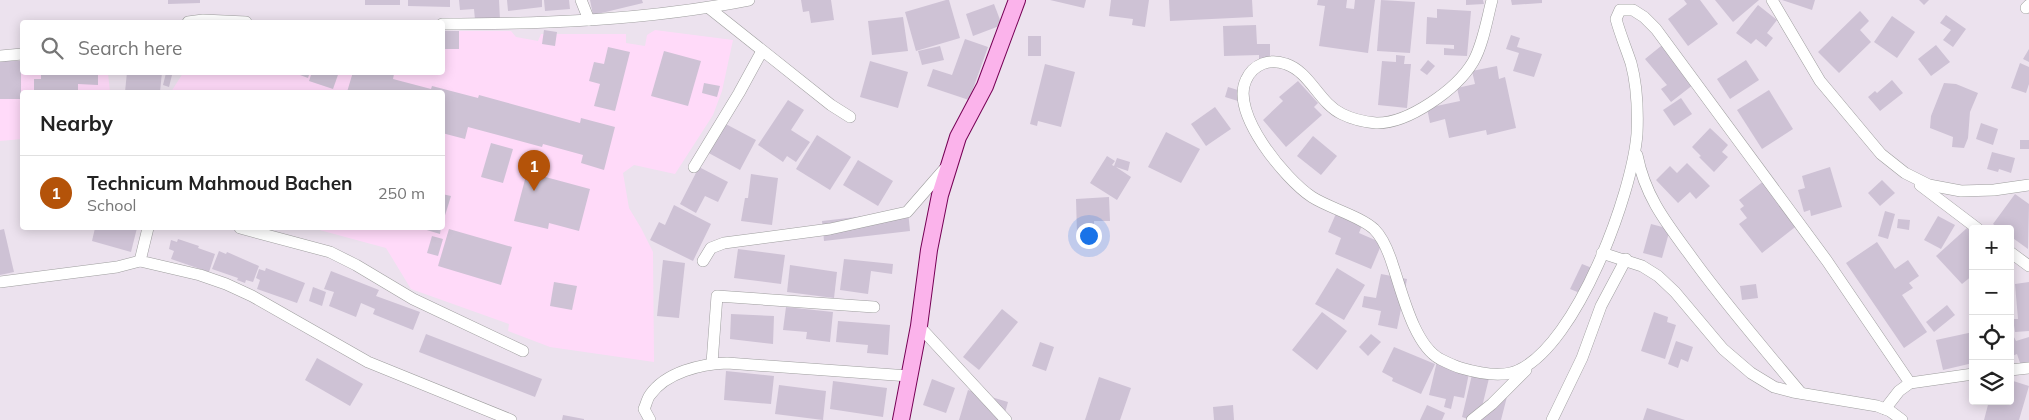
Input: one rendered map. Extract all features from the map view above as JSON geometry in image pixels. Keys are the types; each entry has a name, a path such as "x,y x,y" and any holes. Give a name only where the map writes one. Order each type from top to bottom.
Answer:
{"street":[{"path":"581,0 589,20"},
{"path":"445,24 516,24 589,20 709,8 749,0"},
{"path":"901,420 919,326 929,250 940,195 958,137 985,86 1018,0"},
{"path":"1492,0 1485,29 1473,62 1452,86 1427,106 1401,117 1378,123 1357,120 1340,114 1324,101 1300,72 1288,64 1274,61 1258,65 1246,80 1243,98 1250,121 1269,154 1286,176 1312,197 1374,229 1386,246 1422,341 1437,358 1462,368 1495,374 1516,372 1536,360"},
{"path":"1772,0 1820,81 1881,154 1973,225"},
{"path":"1472,420 1492,404 1554,340 1576,308 1623,202 1633,164 1637,98 1632,66 1616,19 1617,5 1633,10 1644,17 1656,29 1827,261 1910,383"},
{"path":"709,8 831,105 850,117"},
{"path":"694,166 740,93 762,50"},
{"path":"0,56 20,54"},
{"path":"1635,146 1640,171 1648,195 1667,224 1719,295 1801,393"},
{"path":"703,261 711,248 724,242 830,229 907,212 950,162"},
{"path":"1905,173 1929,185 1961,191 1994,190 2029,184"},
{"path":"140,261 148,230"},
{"path":"248,230 330,252 356,264 427,306 523,350"},
{"path":"1602,253 1642,266 1658,276 1675,292 1723,349 1751,373 1774,387 1877,406 1902,420"},
{"path":"2014,255 2029,266"},
{"path":"1552,420 1582,358 1601,306 1626,260"},
{"path":"0,282 117,267 140,261 200,275 252,296 368,362 511,420"},
{"path":"712,363 717,296 874,307"},
{"path":"919,326 1006,420"},
{"path":"650,420 644,409 649,396 664,381 687,370 712,363 727,362 909,376"},
{"path":"2014,370 2029,368"},
{"path":"1885,409 1899,391 1910,383 1969,375"}],"shaded area":[{"path":"655,30 733,40 722,91 713,115 675,174 634,165 623,173 629,208 653,252 654,362 550,347 508,331 509,324 411,289 386,248 319,230 445,230 445,90 172,90 182,75 445,75 445,31 511,31 516,37 538,41 541,34 626,34 626,43 645,46 647,35"},
{"path":"20,61 20,75 108,75 110,90 20,90 20,139 0,141 0,63"}],"building":[{"path":"168,0 200,0 200,3 168,4"},
{"path":"365,0 400,0 400,5 365,5"},
{"path":"408,0 450,0 450,7 408,6"},
{"path":"459,0 499,0 500,20 475,20 474,9 460,10"},
{"path":"507,0 542,0 542,7 508,11"},
{"path":"544,0 569,0 570,9 545,11"},
{"path":"590,0 642,0 643,3 593,15"},
{"path":"801,0 831,0 834,20 811,23 809,11 803,12"},
{"path":"949,0 960,38 916,51 905,12"},
{"path":"1050,0 1086,0 1084,8"},
{"path":"1111,0 1149,0 1145,27 1132,25 1133,19 1109,16"},
{"path":"1169,0 1252,0 1253,17 1170,21"},
{"path":"1318,0 1347,0 1346,8 1354,9 1355,0 1375,0 1368,53 1319,46 1325,6 1317,5"},
{"path":"1381,0 1415,2 1410,53 1377,51"},
{"path":"1466,0 1483,0 1484,4 1466,5"},
{"path":"1511,0 1542,0 1542,3 1512,5"},
{"path":"1684,0 1700,0 1718,24 1688,46 1668,19 1687,4"},
{"path":"1715,0 1759,0 1733,22"},
{"path":"1782,0 1815,0 1812,10"},
{"path":"1919,0 1929,0 1924,5"},
{"path":"994,4 1002,25 973,36 966,14"},
{"path":"1758,5 1777,20 1767,33 1773,38 1766,47 1756,39 1751,44 1736,33"},
{"path":"1437,9 1471,11 1467,56 1444,55 1444,48 1454,49 1454,45 1426,44 1427,17 1437,18"},
{"path":"1860,11 1869,21 1860,30 1871,42 1839,73 1818,52"},
{"path":"1946,15 1966,29 1953,47 1943,40 1951,30 1940,23"},
{"path":"1892,16 1915,32 1897,58 1874,42"},
{"path":"903,17 908,51 872,55 868,21"},
{"path":"1256,25 1257,44 1270,44 1270,60 1259,60 1259,55 1224,56 1223,26"},
{"path":"544,30 557,32 555,46 542,44"},
{"path":"445,31 459,31 459,49 445,49"},
{"path":"1511,35 1520,38 1517,47 1542,54 1534,77 1513,71 1519,53 1506,49"},
{"path":"1028,36 1041,36 1041,56 1028,56"},
{"path":"965,39 988,47 969,100 927,86 933,69 952,75"},
{"path":"1666,42 1698,81 1671,102 1661,89 1667,85 1645,59"},
{"path":"1936,45 1950,62 1931,76 1918,59"},
{"path":"940,46 944,60 922,65 918,51"},
{"path":"608,47 630,52 615,111 594,106 600,84 589,81 594,62 604,64"},
{"path":"2029,49 2029,62 2023,59"},
{"path":"664,51 701,61 688,106 651,96"},
{"path":"1396,55 1405,56 1404,64 1411,64 1407,108 1378,105 1382,61 1396,62"},
{"path":"1428,60 1435,66 1427,75 1420,70"},
{"path":"1746,60 1759,80 1730,99 1717,79"},
{"path":"0,61 20,61 20,99 0,99"},
{"path":"870,61 908,72 898,108 860,97"},
{"path":"2020,63 2029,67 2029,84 2026,93 2011,88"},
{"path":"1045,64 1075,72 1061,127 1038,121 1037,126 1030,124"},
{"path":"1497,66 1499,79 1505,77 1516,128 1487,135 1486,130 1449,138 1445,119 1430,123 1427,108 1460,101 1457,88 1475,84 1472,71"},
{"path":"41,75 98,75 98,85 78,84 78,90 34,90 34,79 41,79"},
{"path":"127,75 162,75 160,90 125,90"},
{"path":"166,75 172,75 169,87 163,85"},
{"path":"311,75 338,75 333,89 309,81"},
{"path":"352,75 394,75 393,79 431,89 432,86 478,98 479,95 580,123 581,118 615,127 604,170 581,163 583,155 543,144 542,147 468,127 465,139 445,134 445,90 348,90"},
{"path":"1892,80 1903,93 1880,111 1868,97 1875,91 1877,93"},
{"path":"1298,81 1318,103 1314,107 1322,115 1286,147 1263,120 1283,101 1279,97"},
{"path":"704,83 720,86 717,97 702,93"},
{"path":"1944,83 1956,84 1978,93 1970,112 1968,138 1964,148 1952,147 1953,137 1930,128 1931,116"},
{"path":"1228,87 1241,91 1238,101 1225,97"},
{"path":"1769,90 1793,129 1762,149 1737,110"},
{"path":"1681,98 1692,114 1674,126 1663,110"},
{"path":"788,100 804,110 791,130 810,142 796,162 787,156 783,162 758,145"},
{"path":"1215,107 1231,129 1206,146 1191,124"},
{"path":"722,122 756,140 740,170 705,151"},
{"path":"1981,123 1998,129 1993,145 1976,139"},
{"path":"1710,128 1728,145 1722,152 1728,157 1714,172 1692,147"},
{"path":"1166,132 1200,149 1181,183 1148,167"},
{"path":"817,135 851,157 830,190 796,169"},
{"path":"1313,136 1337,156 1321,175 1297,156"},
{"path":"2020,140 2029,140 2029,149 2020,149"},
{"path":"491,143 513,149 503,183 481,177"},
{"path":"1992,152 2015,158 2011,173 1999,169 1998,172 1987,169"},
{"path":"1107,156 1115,161 1112,165 1114,166 1117,158 1130,162 1128,171 1116,167 1131,177 1117,200 1090,183"},
{"path":"858,160 893,181 878,206 843,185"},
{"path":"1687,163 1710,186 1696,199 1690,192 1678,203 1656,180 1670,166 1677,173"},
{"path":"699,167 728,182 718,202 705,196 696,213 680,204"},
{"path":"1830,167 1842,207 1811,216 1810,210 1804,212 1798,190 1805,188 1802,176"},
{"path":"527,172 590,189 579,231 549,223 548,229 514,221"},
{"path":"751,174 778,178 772,225 741,221 745,198 748,198"},
{"path":"1765,180 1799,224 1762,253 1739,224 1747,218 1740,209 1744,206 1739,200"},
{"path":"1882,180 1895,193 1880,206 1868,193"},
{"path":"2015,194 2029,204 2028,249 2014,239 2014,225 1993,224"},
{"path":"445,195 451,196 445,216"},
{"path":"1109,197 1110,221 1094,221 1094,233 1077,234 1076,199"},
{"path":"674,205 711,224 693,261 650,240 659,222 665,225"},
{"path":"1338,209 1364,220 1359,233 1382,243 1371,269 1335,254 1341,238 1328,232"},
{"path":"908,211 910,231 824,241 822,221"},
{"path":"1885,211 1895,214 1888,239 1878,236"},
{"path":"1938,216 1955,225 1941,249 1924,240"},
{"path":"1898,219 1910,220 1909,230 1897,228"},
{"path":"1651,224 1670,229 1662,258 1643,253"},
{"path":"1967,228 1969,230 1969,278 1962,284 1936,256"},
{"path":"4,229 14,272 0,275 0,230"},
{"path":"449,229 512,247 501,285 438,266"},
{"path":"95,230 136,230 131,252 92,241"},
{"path":"427,230 441,230 440,234"},
{"path":"432,236 443,239 438,256 427,253"},
{"path":"178,239 215,254 209,272 171,259 174,251 169,249 171,240 177,242"},
{"path":"1877,242 1895,269 1908,260 1919,276 1909,283 1913,288 1902,295 1927,332 1904,348 1846,263"},
{"path":"738,249 785,255 781,284 734,278"},
{"path":"219,251 226,254 227,252 259,266 253,282 246,280 245,283 237,280 238,278 212,269"},
{"path":"844,259 893,264 892,274 871,271 868,294 840,290"},
{"path":"663,260 685,263 679,318 657,316"},
{"path":"1582,264 1592,268 1580,293 1570,289"},
{"path":"790,265 837,272 834,298 787,292"},
{"path":"266,268 305,283 297,303 257,289 260,280 256,278 259,269 265,271"},
{"path":"1337,268 1365,285 1344,320 1315,304"},
{"path":"331,271 379,290 376,296 420,312 413,330 373,314 375,309 361,303 356,317 329,306 334,292 324,289"},
{"path":"1381,274 1407,279 1397,329 1378,325 1381,311 1362,307 1364,296 1376,298"},
{"path":"554,282 577,286 572,310 550,306"},
{"path":"2029,282 2029,331 2015,332 2014,319 2018,319 2015,284"},
{"path":"1756,284 1758,298 1742,300 1740,286"},
{"path":"313,287 326,292 322,306 309,301"},
{"path":"1947,305 1955,315 1934,332 1926,322"},
{"path":"786,307 833,312 830,342 806,339 807,332 783,330"},
{"path":"1002,309 1018,322 979,370 963,357"},
{"path":"1322,312 1347,331 1317,370 1292,350"},
{"path":"1654,312 1668,317 1667,322 1676,325 1665,359 1641,351"},
{"path":"731,314 774,316 773,344 730,339"},
{"path":"838,321 890,325 888,355 867,353 868,345 836,342"},
{"path":"1969,333 1969,364 1943,370 1936,340"},
{"path":"426,334 542,379 535,397 419,352"},
{"path":"1371,334 1381,342 1368,356 1359,347"},
{"path":"2014,337 2016,341 2029,337 2029,370 2023,372 2017,354 2014,355"},
{"path":"1676,341 1693,347 1688,362 1681,359 1678,368 1668,364"},
{"path":"1040,342 1054,347 1046,371 1032,366"},
{"path":"1394,347 1435,364 1421,394 1392,381 1393,378 1382,372"},
{"path":"1438,357 1459,361 1458,366 1470,368 1464,398 1454,396 1451,409 1444,407 1446,399 1429,395"},
{"path":"317,358 363,384 350,406 305,380"},
{"path":"1474,366 1491,370 1481,411 1510,385 1501,420 1471,420 1462,417"},
{"path":"726,371 774,376 771,404 724,400"},
{"path":"1099,377 1131,388 1120,420 1085,420"},
{"path":"932,379 955,388 946,413 923,405"},
{"path":"833,381 887,388 883,417 830,409"},
{"path":"2014,381 2029,386 2019,420 1984,420 1988,405 2014,405"},
{"path":"779,385 826,391 823,420 775,414"},
{"path":"968,390 1008,402 1003,420 959,420"},
{"path":"1233,405 1234,420 1214,420 1213,407"},
{"path":"1427,405 1445,413 1442,420 1420,420"},
{"path":"1647,408 1685,420 1643,420"},
{"path":"563,415 584,419 584,420 562,420"}],"place":[{"name":"Technicum Mahmoud Bachen","path":"534,191"}]}
